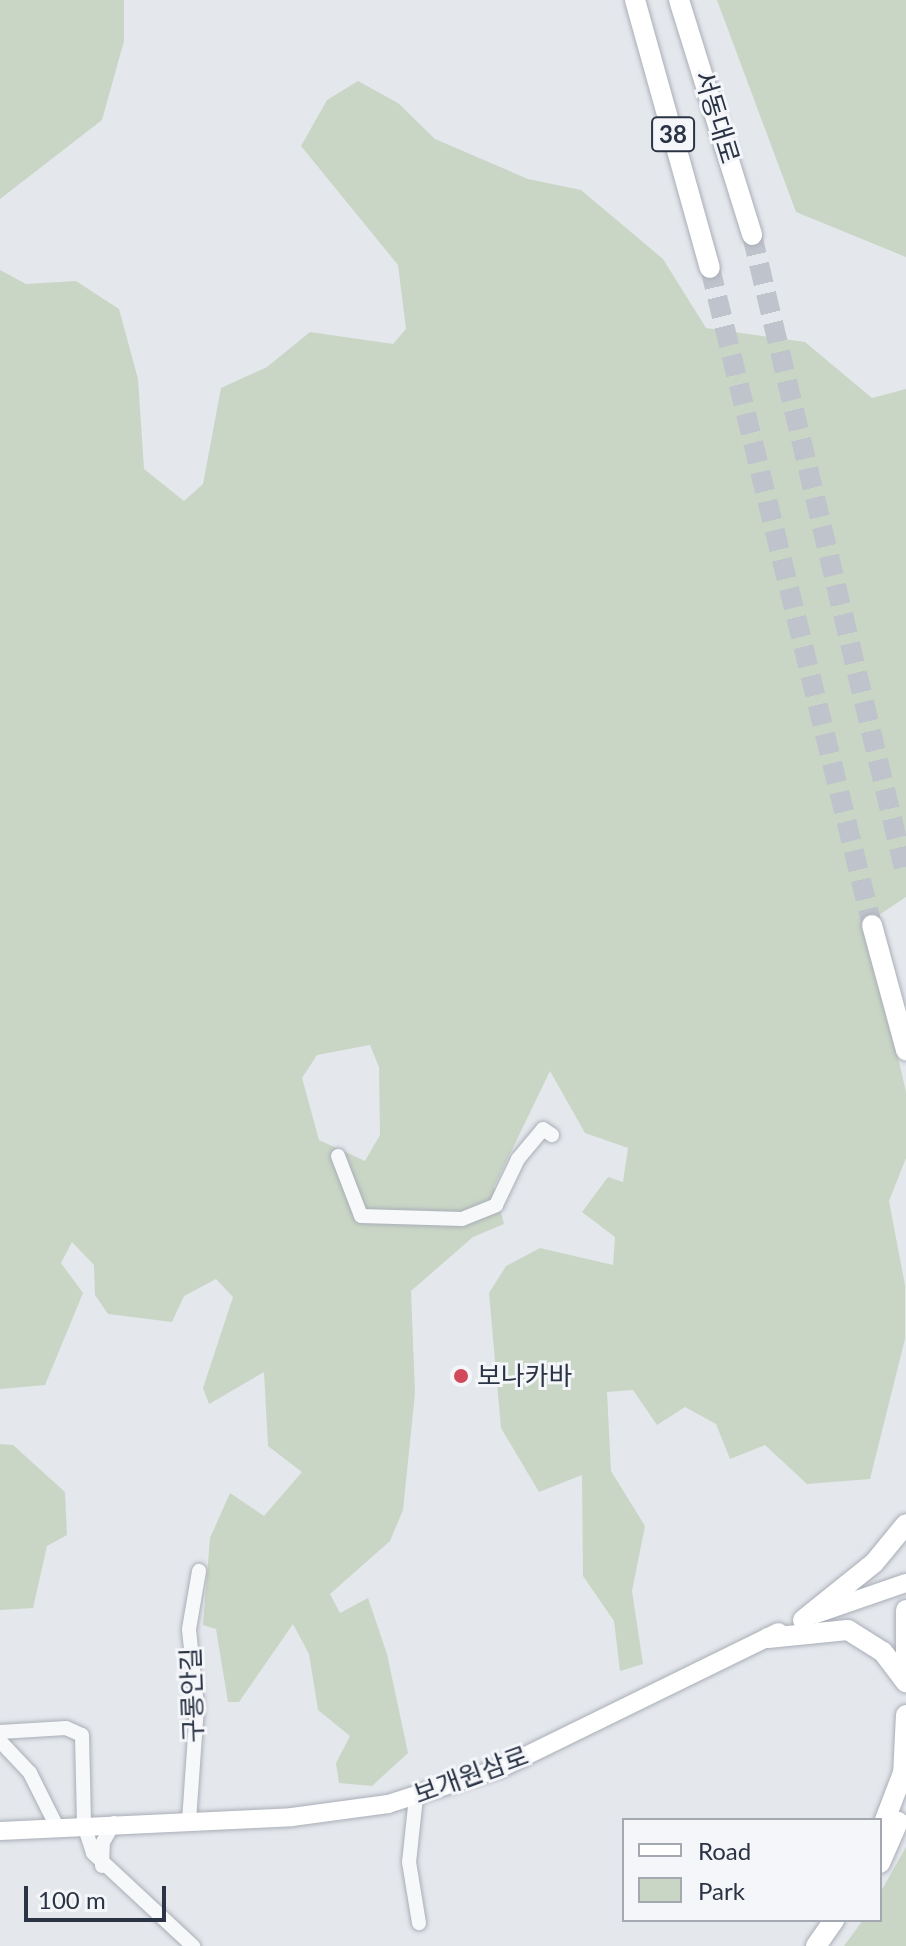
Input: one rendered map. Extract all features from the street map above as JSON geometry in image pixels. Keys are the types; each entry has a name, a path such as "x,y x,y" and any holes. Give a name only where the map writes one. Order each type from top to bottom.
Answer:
{"highway":[{"name":"서동대로","path":"635,0 710,268"},
{"name":"서동대로","path":"679,0 752,235"},
{"path":"872,925 906,1050"},
{"path":"803,1620 874,1563 906,1524"},
{"path":"906,1610 906,1680"},
{"path":"768,1638 848,1630 883,1652 906,1680"},
{"path":"882,1828 905,1771 906,1715"},
{"path":"882,1858 906,1800"},
{"path":"816,1946 833,1922"},
{"path":"831,1946 848,1922"}],"main road":[{"name":"보개원삼로","path":"0,1831 324,1814 416,1797 530,1755 803,1620 906,1583"}],"street":[{"path":"338,1156 361,1216 462,1219 496,1205 518,1159 543,1129 552,1135"},
{"name":"구롱안길","path":"189,1821 197,1707 189,1629 199,1571"},
{"path":"0,1732 66,1728 82,1735 84,1825 102,1866 193,1946"},
{"path":"0,1741 30,1773 57,1827"},
{"path":"416,1797 409,1862 419,1923"},
{"path":"102,1866 103,1842 114,1823"}],"green space":[{"path":"0,0 124,0 124,41 102,120 0,199"},
{"path":"717,0 906,0 906,257 796,212"},
{"path":"358,81 398,103 435,139 528,179 581,190 663,259 706,328 805,342 872,398 906,389 906,897 867,923 906,1092 906,1158 889,1201 905,1285 905,1339 870,1479 807,1484 765,1445 730,1459 716,1424 685,1407 657,1425 633,1390 607,1392 611,1471 645,1526 632,1591 643,1664 620,1671 614,1621 583,1576 582,1475 539,1492 501,1428 489,1293 506,1266 540,1248 613,1265 615,1237 582,1212 608,1177 623,1182 628,1148 585,1133 550,1071 494,1187 504,1224 473,1237 411,1291 415,1393 403,1510 390,1541 330,1594 340,1613 368,1598 387,1654 408,1753 372,1786 339,1783 336,1763 350,1736 318,1710 309,1654 293,1624 239,1702 228,1702 216,1629 203,1625 210,1538 230,1493 264,1516 302,1472 268,1446 264,1372 209,1404 203,1388 233,1297 216,1279 184,1296 172,1322 108,1314 95,1295 94,1265 72,1242 61,1263 83,1293 45,1385 0,1389 0,270 26,284 76,281 119,309 138,379 144,469 184,501 203,484 221,388 267,367 310,332 393,344 406,329 398,265 301,146 327,100","holes":["370,1045 379,1067 380,1135 365,1161 319,1140 302,1078 317,1055"]},
{"path":"0,1444 13,1445 65,1492 67,1535 47,1546 33,1608 0,1610"},
{"path":"906,1847 906,1946 844,1946 862,1922 882,1922 882,1889"}],"tunnel":[{"path":"752,235 906,877"},
{"path":"710,268 872,925"}],"place":[{"name":"보나카바","path":"461,1376"}]}
